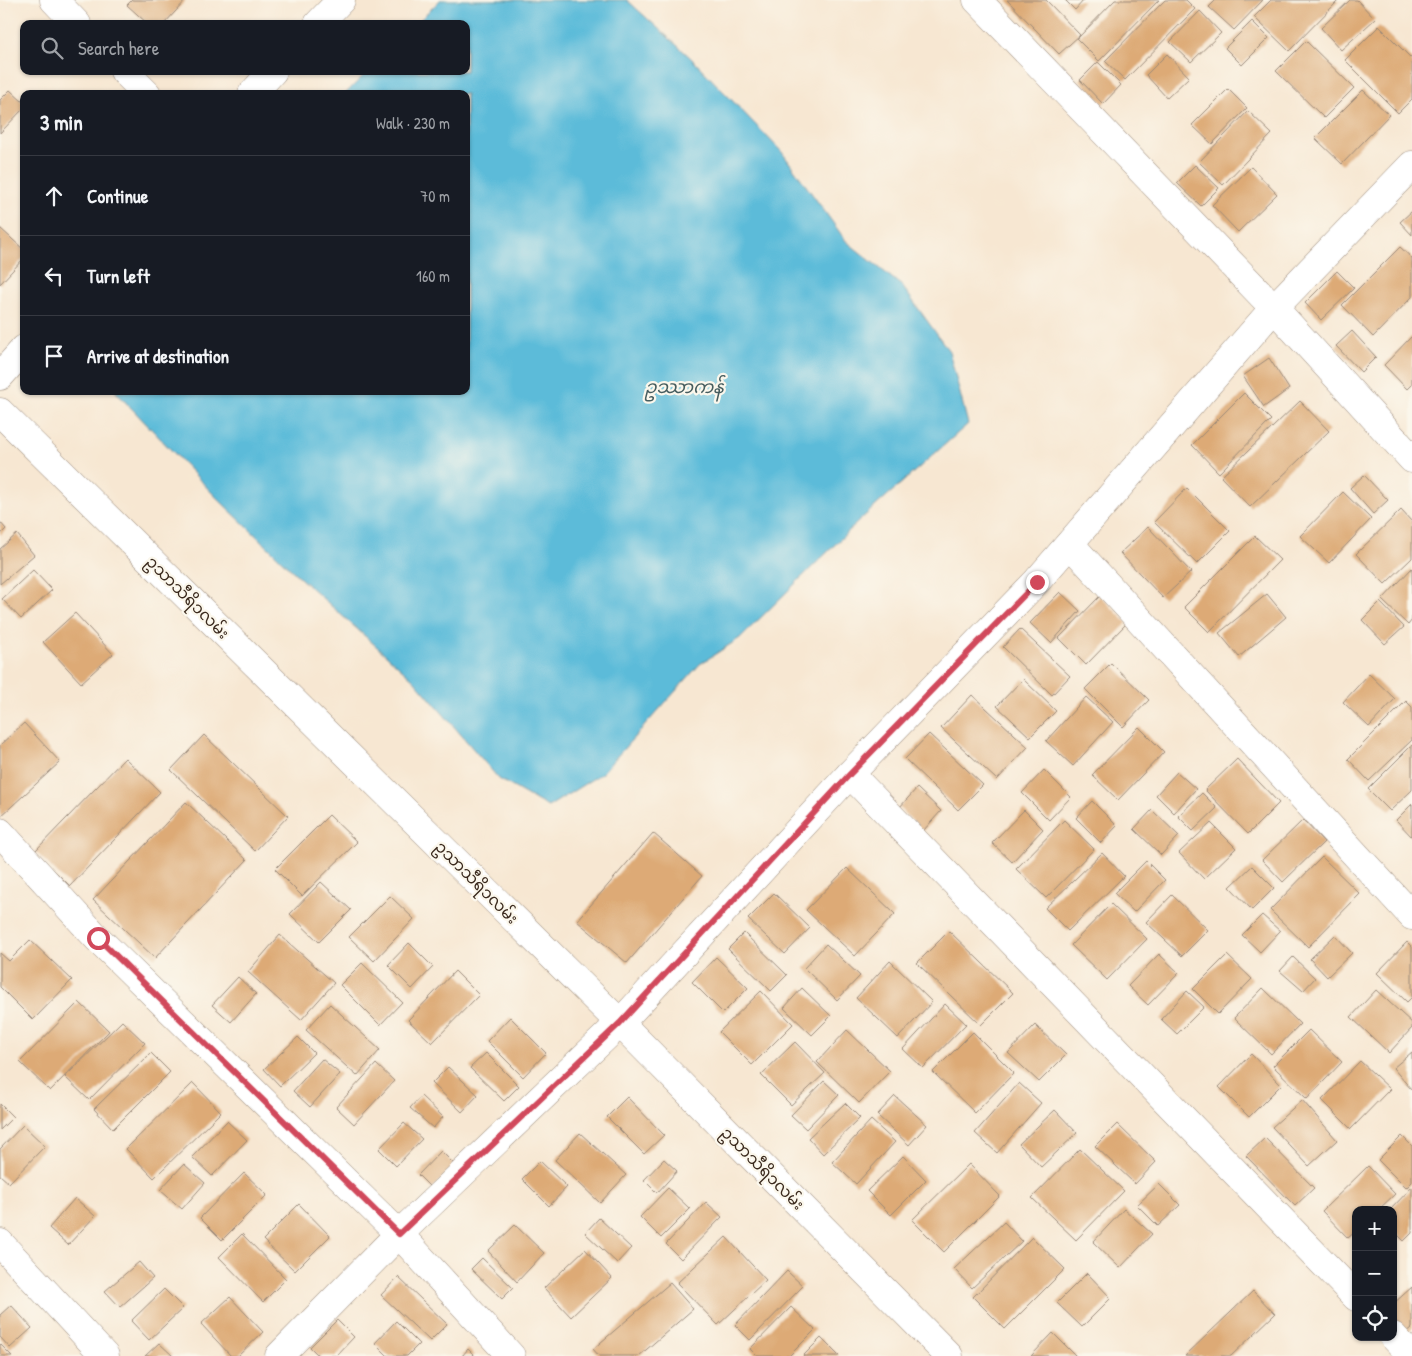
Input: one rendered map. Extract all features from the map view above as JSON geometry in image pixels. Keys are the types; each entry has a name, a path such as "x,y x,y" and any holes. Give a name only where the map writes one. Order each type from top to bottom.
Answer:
{"street":[{"path":"54,0 73,20"},
{"path":"322,20 341,0"},
{"path":"977,0 1274,308 1412,459"},
{"path":"128,75 143,90"},
{"path":"256,90 269,75"},
{"path":"278,1356 399,1234 620,1023 850,774 1037,582 1274,308 1412,165"},
{"path":"0,376 20,354"},
{"name":"ဥသာသီရိ၁လမ်း","path":"0,412 620,1023 949,1356"},
{"path":"1070,544 1412,916"},
{"path":"850,774 1355,1296"},
{"path":"0,832 98,938 399,1234 510,1356"},
{"path":"0,1243 105,1356"},
{"path":"1397,1340 1412,1356"}],"water":[{"name":"ဥဿာကန်","path":"440,0 627,0 691,58 781,151 846,241 902,286 949,351 968,424 861,519 740,638 700,664 602,773 548,807 499,779 414,680 299,577 216,497 119,395 470,395 470,90 349,90 364,75 470,75 470,20 420,20"}],"building":[{"path":"132,0 186,0 168,20 144,20 127,5"},
{"path":"1007,0 1046,0 1080,35 1059,54"},
{"path":"1065,0 1084,0 1075,10"},
{"path":"1115,0 1159,0 1099,61 1077,39"},
{"path":"1165,0 1186,0 1195,9 1125,80 1105,61"},
{"path":"1216,0 1263,0 1234,30 1209,7"},
{"path":"1271,0 1339,0 1289,51 1254,17"},
{"path":"1350,0 1357,0 1375,19 1341,50 1321,28"},
{"path":"1200,11 1221,33 1191,62 1170,42"},
{"path":"1252,21 1269,38 1242,65 1225,48"},
{"path":"1379,26 1412,59 1412,99 1398,113 1345,60"},
{"path":"1306,41 1354,88 1324,118 1276,71"},
{"path":"1167,54 1189,77 1167,98 1146,75"},
{"path":"1098,62 1121,85 1103,104 1080,80"},
{"path":"1228,89 1247,108 1212,144 1192,125"},
{"path":"10,90 20,99 20,112 0,133 0,100"},
{"path":"1363,90 1389,115 1342,164 1315,138"},
{"path":"1248,111 1272,134 1223,185 1199,162"},
{"path":"1195,165 1219,188 1201,206 1177,183"},
{"path":"1251,167 1277,194 1238,232 1212,205"},
{"path":"1412,211 1412,235 1400,222"},
{"path":"0,228 20,246 20,262 0,284"},
{"path":"1400,247 1412,258 1412,297 1373,337 1342,305"},
{"path":"1337,271 1354,288 1321,320 1305,303"},
{"path":"1352,331 1376,357 1361,372 1336,346"},
{"path":"1412,336 1412,384 1407,389 1384,365"},
{"path":"1269,358 1289,389 1264,407 1243,376"},
{"path":"1244,393 1271,420 1219,473 1192,445"},
{"path":"1300,401 1329,431 1250,507 1221,477"},
{"path":"1364,475 1388,500 1373,514 1350,488"},
{"path":"1187,488 1230,531 1197,564 1154,522"},
{"path":"1343,492 1371,519 1329,563 1300,536"},
{"path":"1401,510 1412,522 1412,558 1385,584 1356,554"},
{"path":"0,522 6,529 0,535"},
{"path":"1148,527 1191,572 1163,598 1120,553"},
{"path":"17,534 34,555 0,584 0,549"},
{"path":"1255,536 1280,560 1209,632 1184,607"},
{"path":"1412,568 1412,620 1408,625 1382,600"},
{"path":"33,570 52,590 21,619 2,599"},
{"path":"1060,592 1080,611 1051,643 1030,623"},
{"path":"1267,594 1286,617 1239,657 1219,633"},
{"path":"1100,596 1127,623 1086,665 1059,638"},
{"path":"1380,602 1404,627 1385,644 1362,620"},
{"path":"75,613 113,654 81,683 43,642"},
{"path":"1020,629 1070,676 1052,695 1003,647"},
{"path":"1111,663 1149,700 1123,727 1085,689"},
{"path":"1369,674 1395,699 1369,727 1343,702"},
{"path":"1023,679 1056,711 1030,737 997,706"},
{"path":"972,695 1028,747 997,780 941,728"},
{"path":"1086,697 1113,722 1073,766 1046,741"},
{"path":"1406,701 1412,707 1412,740 1369,781 1348,759"},
{"path":"24,723 60,762 0,817 0,745"},
{"path":"1139,727 1164,752 1118,800 1092,775"},
{"path":"929,734 983,785 958,810 905,759"},
{"path":"204,735 288,816 255,851 171,770"},
{"path":"1412,745 1412,790 1390,811 1368,789"},
{"path":"125,758 160,792 70,886 35,851"},
{"path":"1237,759 1279,803 1248,834 1205,790"},
{"path":"1044,770 1071,797 1049,820 1022,793"},
{"path":"1177,772 1196,789 1174,813 1156,795"},
{"path":"917,788 941,811 923,831 899,808"},
{"path":"1202,793 1217,808 1193,831 1178,816"},
{"path":"1092,801 1117,826 1101,843 1076,818"},
{"path":"186,802 247,860 155,958 93,900"},
{"path":"1412,804 1412,837 1396,820"},
{"path":"1024,810 1043,829 1012,862 992,843"},
{"path":"1152,810 1179,836 1161,855 1134,829"},
{"path":"329,815 357,842 302,896 275,869"},
{"path":"1064,820 1094,849 1046,898 1016,869"},
{"path":"1303,820 1324,842 1283,882 1262,860"},
{"path":"1211,823 1236,848 1204,879 1179,853"},
{"path":"653,833 702,876 627,963 577,921"},
{"path":"1102,853 1124,876 1068,931 1045,908"},
{"path":"1322,857 1360,894 1308,947 1270,910"},
{"path":"1146,861 1165,880 1134,912 1114,893"},
{"path":"1252,866 1274,888 1252,910 1230,887"},
{"path":"847,868 895,914 855,956 806,910"},
{"path":"321,882 351,910 319,942 290,914"},
{"path":"774,893 810,928 785,954 748,919"},
{"path":"1172,895 1208,930 1182,956 1146,922"},
{"path":"390,896 414,919 374,961 349,937"},
{"path":"1111,904 1147,939 1107,980 1071,945"},
{"path":"1262,915 1280,931 1260,952 1242,935"},
{"path":"949,931 1013,993 981,1025 917,963"},
{"path":"744,933 787,975 771,991 728,949"},
{"path":"280,935 334,983 301,1020 248,972"},
{"path":"1335,935 1352,953 1327,977 1310,959"},
{"path":"30,940 72,980 33,1020 0,987 0,953 9,961"},
{"path":"1407,942 1412,947 1412,997 1407,1002 1377,973"},
{"path":"409,943 433,967 412,989 388,965"},
{"path":"826,944 860,976 837,1000 804,968"},
{"path":"1159,954 1179,973 1148,1005 1128,986"},
{"path":"1227,955 1252,979 1218,1014 1193,989"},
{"path":"716,957 748,988 723,1013 692,982"},
{"path":"1293,957 1315,978 1303,991 1280,971"},
{"path":"890,961 932,1002 898,1038 856,998"},
{"path":"362,963 402,1002 380,1025 340,985"},
{"path":"455,971 479,995 432,1043 408,1020"},
{"path":"238,977 256,994 231,1022 212,1005"},
{"path":"802,988 831,1016 812,1035 784,1008"},
{"path":"1263,988 1300,1024 1271,1054 1234,1018"},
{"path":"1376,990 1412,1023 1412,1028 1389,1053 1351,1017"},
{"path":"761,991 793,1024 752,1065 719,1032"},
{"path":"1187,991 1204,1007 1177,1034 1161,1019"},
{"path":"79,1002 109,1031 50,1091 20,1062"},
{"path":"330,1004 380,1050 357,1076 306,1030"},
{"path":"945,1004 966,1024 923,1068 903,1049"},
{"path":"510,1017 546,1053 523,1077 487,1041"},
{"path":"122,1021 145,1043 89,1100 65,1077"},
{"path":"1035,1025 1066,1055 1039,1082 1008,1053"},
{"path":"847,1030 890,1071 859,1103 817,1062"},
{"path":"1309,1030 1342,1062 1307,1099 1273,1066"},
{"path":"973,1032 1014,1073 975,1113 933,1072"},
{"path":"298,1037 314,1053 280,1086 264,1069"},
{"path":"795,1042 825,1073 791,1105 761,1075"},
{"path":"1412,1052 1412,1088 1411,1089 1393,1068"},
{"path":"151,1053 170,1072 113,1129 94,1109"},
{"path":"486,1053 519,1086 504,1101 470,1068"},
{"path":"1251,1054 1281,1085 1249,1117 1219,1087"},
{"path":"322,1059 340,1074 310,1107 293,1091"},
{"path":"1360,1061 1390,1089 1351,1129 1322,1100"},
{"path":"376,1064 394,1081 354,1124 336,1107"},
{"path":"448,1067 478,1095 462,1112 432,1083"},
{"path":"824,1081 839,1095 806,1129 791,1115"},
{"path":"193,1083 221,1112 154,1178 126,1149"},
{"path":"1019,1083 1041,1103 997,1153 975,1133"},
{"path":"421,1096 443,1117 433,1128 410,1108"},
{"path":"895,1096 927,1125 909,1145 877,1115"},
{"path":"627,1097 664,1135 644,1154 607,1117"},
{"path":"1302,1100 1337,1140 1309,1166 1272,1127"},
{"path":"845,1103 860,1118 823,1154 808,1138"},
{"path":"0,1104 13,1117 0,1130"},
{"path":"1055,1110 1077,1133 1041,1167 1019,1144"},
{"path":"871,1120 895,1142 856,1184 832,1162"},
{"path":"227,1121 247,1140 212,1176 192,1157"},
{"path":"404,1123 422,1139 396,1166 379,1149"},
{"path":"1117,1124 1156,1162 1135,1184 1095,1146"},
{"path":"23,1125 45,1146 9,1183 0,1175 0,1149"},
{"path":"580,1133 626,1175 600,1203 555,1160"},
{"path":"1402,1136 1412,1146 1412,1182 1406,1188 1378,1160"},
{"path":"1265,1138 1314,1188 1295,1206 1246,1156"},
{"path":"1080,1149 1124,1191 1076,1240 1032,1198"},
{"path":"441,1151 455,1165 432,1189 418,1175"},
{"path":"903,1156 926,1180 891,1215 867,1191"},
{"path":"664,1159 677,1171 657,1193 644,1180"},
{"path":"540,1161 567,1187 549,1206 522,1179"},
{"path":"184,1164 205,1183 182,1209 160,1190"},
{"path":"969,1164 1000,1196 944,1252 912,1220"},
{"path":"1368,1166 1395,1194 1382,1206 1352,1206 1352,1234 1348,1238 1322,1211"},
{"path":"244,1173 267,1195 222,1240 200,1218"},
{"path":"1159,1184 1180,1205 1158,1226 1137,1205"},
{"path":"1412,1187 1412,1233 1404,1241 1397,1234 1397,1206 1394,1206"},
{"path":"668,1188 690,1209 661,1238 640,1217"},
{"path":"75,1198 95,1216 68,1245 49,1228"},
{"path":"706,1202 722,1217 681,1259 666,1244"},
{"path":"299,1204 330,1236 295,1271 263,1240"},
{"path":"1124,1209 1152,1234 1120,1268 1093,1242"},
{"path":"599,1218 631,1248 617,1263 585,1233"},
{"path":"1004,1222 1022,1241 972,1288 954,1269"},
{"path":"515,1225 544,1253 517,1282 488,1251"},
{"path":"242,1234 286,1279 263,1302 219,1257"},
{"path":"726,1237 766,1280 718,1325 677,1283"},
{"path":"1032,1237 1065,1269 1005,1329 973,1297"},
{"path":"585,1249 612,1278 571,1317 544,1288"},
{"path":"482,1258 513,1288 502,1299 471,1269"},
{"path":"139,1262 153,1278 120,1307 105,1291"},
{"path":"787,1271 803,1286 750,1340 735,1325"},
{"path":"1087,1273 1111,1298 1082,1327 1057,1303"},
{"path":"398,1277 447,1324 430,1341 381,1295"},
{"path":"670,1283 693,1309 639,1356 599,1356 593,1349"},
{"path":"1412,1287 1412,1328 1406,1333 1397,1323 1397,1300"},
{"path":"164,1289 183,1308 149,1340 131,1321"},
{"path":"1253,1291 1275,1314 1231,1356 1185,1356"},
{"path":"230,1297 263,1332 238,1356 231,1356 201,1324"},
{"path":"11,1305 32,1328 10,1348 0,1337 0,1315"},
{"path":"791,1307 815,1330 789,1356 757,1356 750,1349"},
{"path":"337,1320 354,1337 336,1356 319,1356 310,1347"},
{"path":"396,1321 419,1344 407,1356 388,1356 375,1343"},
{"path":"1053,1333 1076,1356 1031,1356"},
{"path":"821,1338 839,1356 803,1356"},
{"path":"159,1343 173,1356 145,1356"},
{"path":"0,1344 12,1356 0,1356"},
{"path":"468,1349 475,1356 462,1356"}],"route":[{"path":"98,938 399,1234 620,1023 850,774 1037,582"}]}
